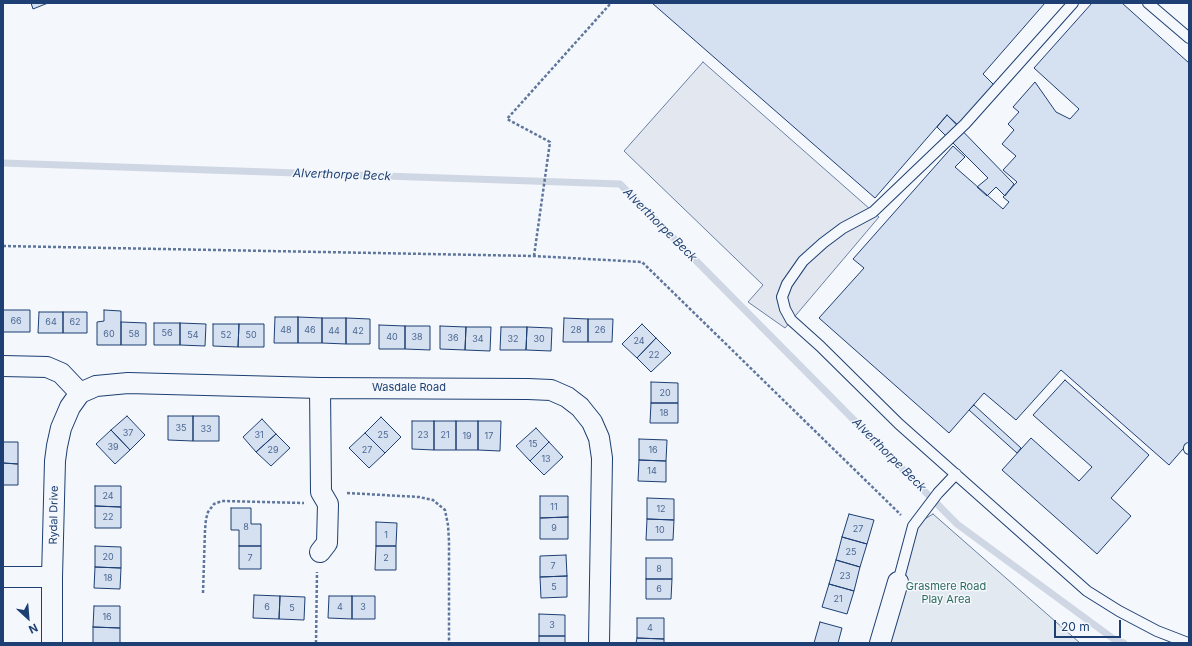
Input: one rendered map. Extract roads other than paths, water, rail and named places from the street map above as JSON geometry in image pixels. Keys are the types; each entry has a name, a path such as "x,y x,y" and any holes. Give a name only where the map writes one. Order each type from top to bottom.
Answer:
{"street":[{"path":"3,366 47,367 60,374 80,393"},
{"name":"Wasdale Road","path":"80,393 96,386 128,383 320,388 528,389 551,390 567,397 580,407 592,422 599,438 602,458 599,643"},
{"path":"320,388 327,543 320,552"},
{"name":"Rydal Drive","path":"52,643 55,461 61,428 70,407 80,393"},
{"path":"3,577 52,577"},
{"path":"880,643 898,582"}],"lane":[{"path":"1073,3 965,124 873,212 843,228 823,243 804,261 787,284 782,297 785,309 791,320 820,346 899,424 1087,591 1119,611 1151,628 1188,643"},
{"path":"1148,3 1189,38"},
{"path":"898,582 912,526 938,493 956,474"}],"waterway":[{"name":"Alverthorpe Beck","path":"3,163 620,184 957,524 1115,640 1124,643"}],"park label":[{"name":"Grasmere Road Play Area","path":"946,593"}]}
